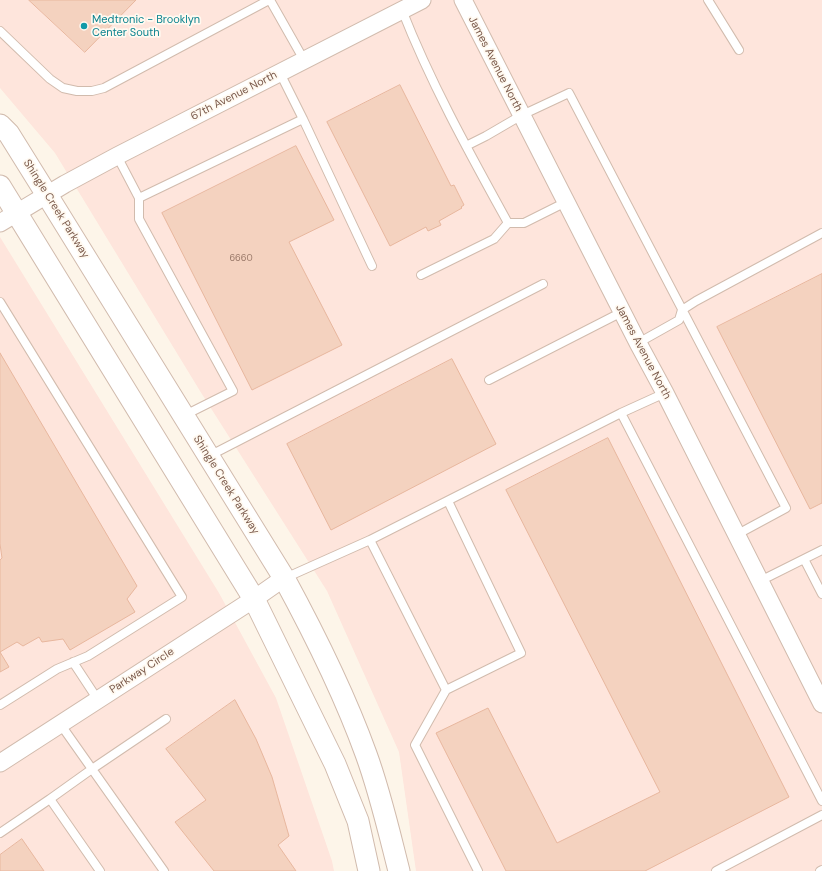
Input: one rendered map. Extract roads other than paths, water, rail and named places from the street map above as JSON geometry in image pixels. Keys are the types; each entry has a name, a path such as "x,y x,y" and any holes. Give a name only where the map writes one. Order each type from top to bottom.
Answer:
{"street":[{"name":"67th Avenue North","path":"47,195 117,156 422,0"},
{"name":"James Avenue North","path":"463,0 622,312 665,393 822,704"},
{"name":"Shingle Creek Parkway","path":"0,125 8,134 47,195 184,416 284,578 311,628 337,682 366,754 379,795 398,871"},
{"path":"0,186 8,219 254,599 335,764 358,821 369,871"},
{"path":"8,219 47,195"},
{"name":"Parkway Circle","path":"0,763 254,599 284,578"}],"lane":[{"path":"0,31 50,79 63,88 78,92 92,91 104,88 270,0 304,60"},
{"path":"708,0 739,50"},
{"path":"402,10 415,42 466,146 508,223"},
{"path":"280,73 372,266"},
{"path":"466,146 522,115 569,92 786,508 736,535"},
{"path":"139,198 303,119"},
{"path":"117,156 139,198 139,219 233,392 184,416"},
{"path":"421,275 494,239 508,223 524,223 566,202"},
{"path":"638,343 679,320 682,310 696,301 822,234"},
{"path":"209,457 543,284"},
{"path":"0,302 182,597 88,656 57,669 0,705"},
{"path":"489,380 622,312"},
{"path":"284,578 370,540 621,413 665,393"},
{"path":"621,413 822,801"},
{"path":"448,501 521,653 446,690 415,745 478,871"},
{"path":"370,540 446,690"},
{"path":"760,581 822,550"},
{"path":"804,559 822,594"},
{"path":"73,662 98,700"},
{"path":"0,833 166,720"},
{"path":"61,724 164,871"},
{"path":"50,799 100,871"},
{"path":"716,871 822,815"}],"place":[{"name":"Medtronic - Brooklyn Center South","path":"84,26"}]}
